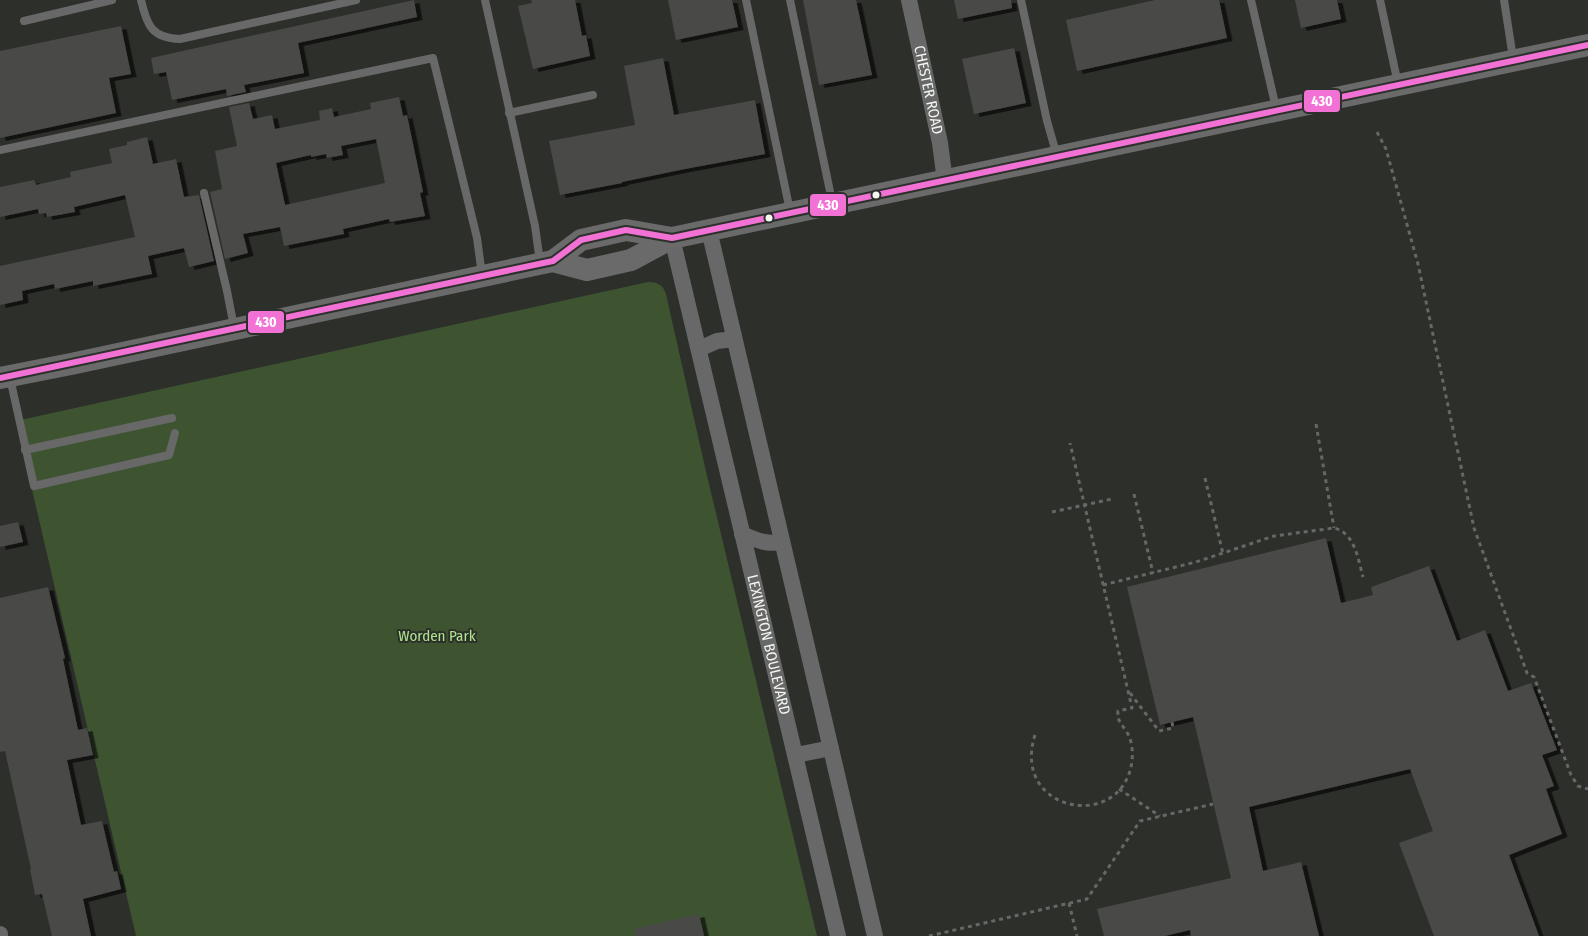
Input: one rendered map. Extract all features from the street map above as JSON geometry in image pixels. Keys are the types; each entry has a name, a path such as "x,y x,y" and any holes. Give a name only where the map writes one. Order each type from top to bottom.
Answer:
{"main road":[{"path":"546,262 587,270 631,260 672,238 1588,45"},
{"path":"5,377 546,262 581,240 626,230 672,238"}],"street":[{"name":"CHESTER ROAD","path":"909,0 940,143 945,180"},
{"path":"709,230 876,936"},
{"name":"LEXINGTON BOULEVARD","path":"672,238 838,936"},
{"path":"699,349 717,340 734,339"},
{"path":"742,534 758,541 773,544 782,542"},
{"path":"796,755 831,748"}],"lane":[{"path":"24,21 112,0"},
{"path":"141,0 145,15 154,31 165,38 180,39 356,0"},
{"path":"485,0 534,226 546,262"},
{"path":"746,0 791,213"},
{"path":"790,0 833,204"},
{"path":"1021,0 1047,121 1057,158"},
{"path":"1252,0 1276,110"},
{"path":"1380,0 1398,84"},
{"path":"1504,0 1514,60"},
{"path":"0,150 433,58 477,238 482,276"},
{"path":"509,113 593,95"},
{"path":"204,193 234,329"},
{"path":"5,377 34,486 169,455 175,434"},
{"path":"25,450 172,418"}],"path":[{"path":"1377,132 1386,149 1418,264 1474,528 1527,673 1534,677 1571,775 1578,786 1588,790"},
{"path":"1316,424 1334,528"},
{"path":"1035,734 1032,742 1032,758 1035,775 1040,785 1058,801 1082,806 1093,805 1104,801 1119,789 1126,780 1132,761 1131,740 1117,718 1118,711 1132,708 1070,443"},
{"path":"1205,478 1223,554"},
{"path":"1134,494 1153,573"},
{"path":"1052,512 1112,500"},
{"path":"1103,585 1223,554 1274,536 1334,528 1342,530 1352,542 1363,577"},
{"path":"1128,690 1160,731 1173,728 1172,722"},
{"path":"1119,789 1161,816"},
{"path":"929,936 1087,899 1140,821 1213,804"},
{"path":"1069,903 1077,936"}],"green space":[{"name":"Worden Park","path":"648,282 660,285 666,294 704,463 817,936 136,936 16,421"}],"building":[{"path":"414,0 417,17 298,43 304,73 244,85 246,92 227,96 226,89 172,100 166,72 154,74 151,58"},
{"path":"531,0 575,0 582,36 586,35 590,56 533,69 518,6 532,3"},
{"path":"668,0 732,0 738,27 676,40"},
{"path":"803,0 856,0 872,75 819,85"},
{"path":"954,0 1011,0 1012,8 958,19"},
{"path":"1155,0 1219,0 1227,38 1077,71 1066,20"},
{"path":"1295,0 1337,0 1341,19 1301,28"},
{"path":"121,26 131,74 109,78 116,113 0,138 0,51"},
{"path":"1014,48 1026,103 974,114 962,59"},
{"path":"663,58 674,115 755,100 765,154 560,195 549,141 635,125 624,66"},
{"path":"399,97 403,116 407,115 423,192 420,193 425,216 390,222 389,219 343,229 344,234 284,246 280,227 243,234 248,253 225,259 210,192 222,189 215,151 237,146 229,107 249,103 253,119 272,115 275,129 320,120 319,111 332,108 334,117 371,109 370,103","holes":["376,139 385,183 285,205 276,163 311,155 311,157 326,154 327,158 343,155 341,146"]},
{"path":"147,137 153,164 176,159 184,197 199,195 214,261 189,267 184,248 148,256 152,274 93,286 93,281 55,289 54,284 22,291 23,300 0,305 0,266 135,237 125,195 74,207 75,212 47,217 46,213 39,214 38,209 0,217 0,187 34,180 36,185 71,177 70,172 112,163 109,149 127,145 127,142"},
{"path":"18,522 23,542 0,547 0,526"},
{"path":"1326,538 1341,603 1373,595 1371,587 1429,566 1457,641 1485,630 1508,691 1531,683 1557,750 1542,755 1554,786 1546,789 1562,834 1509,855 1539,936 1434,936 1399,843 1433,831 1410,769 1249,807 1263,871 1301,862 1319,936 1191,936 1190,930 1165,936 1104,936 1097,909 1231,878 1193,717 1160,725 1127,587"},
{"path":"48,587 65,658 63,659 78,730 87,728 93,755 67,760 81,825 102,821 114,872 117,871 121,889 83,899 91,936 52,936 42,894 35,895 5,751 0,752 0,598"},
{"path":"699,914 704,936 635,936 634,929"}],"transit line":[{"name":"430","path":"0,378 553,261 581,240 626,230 672,238 1588,45"}]}
